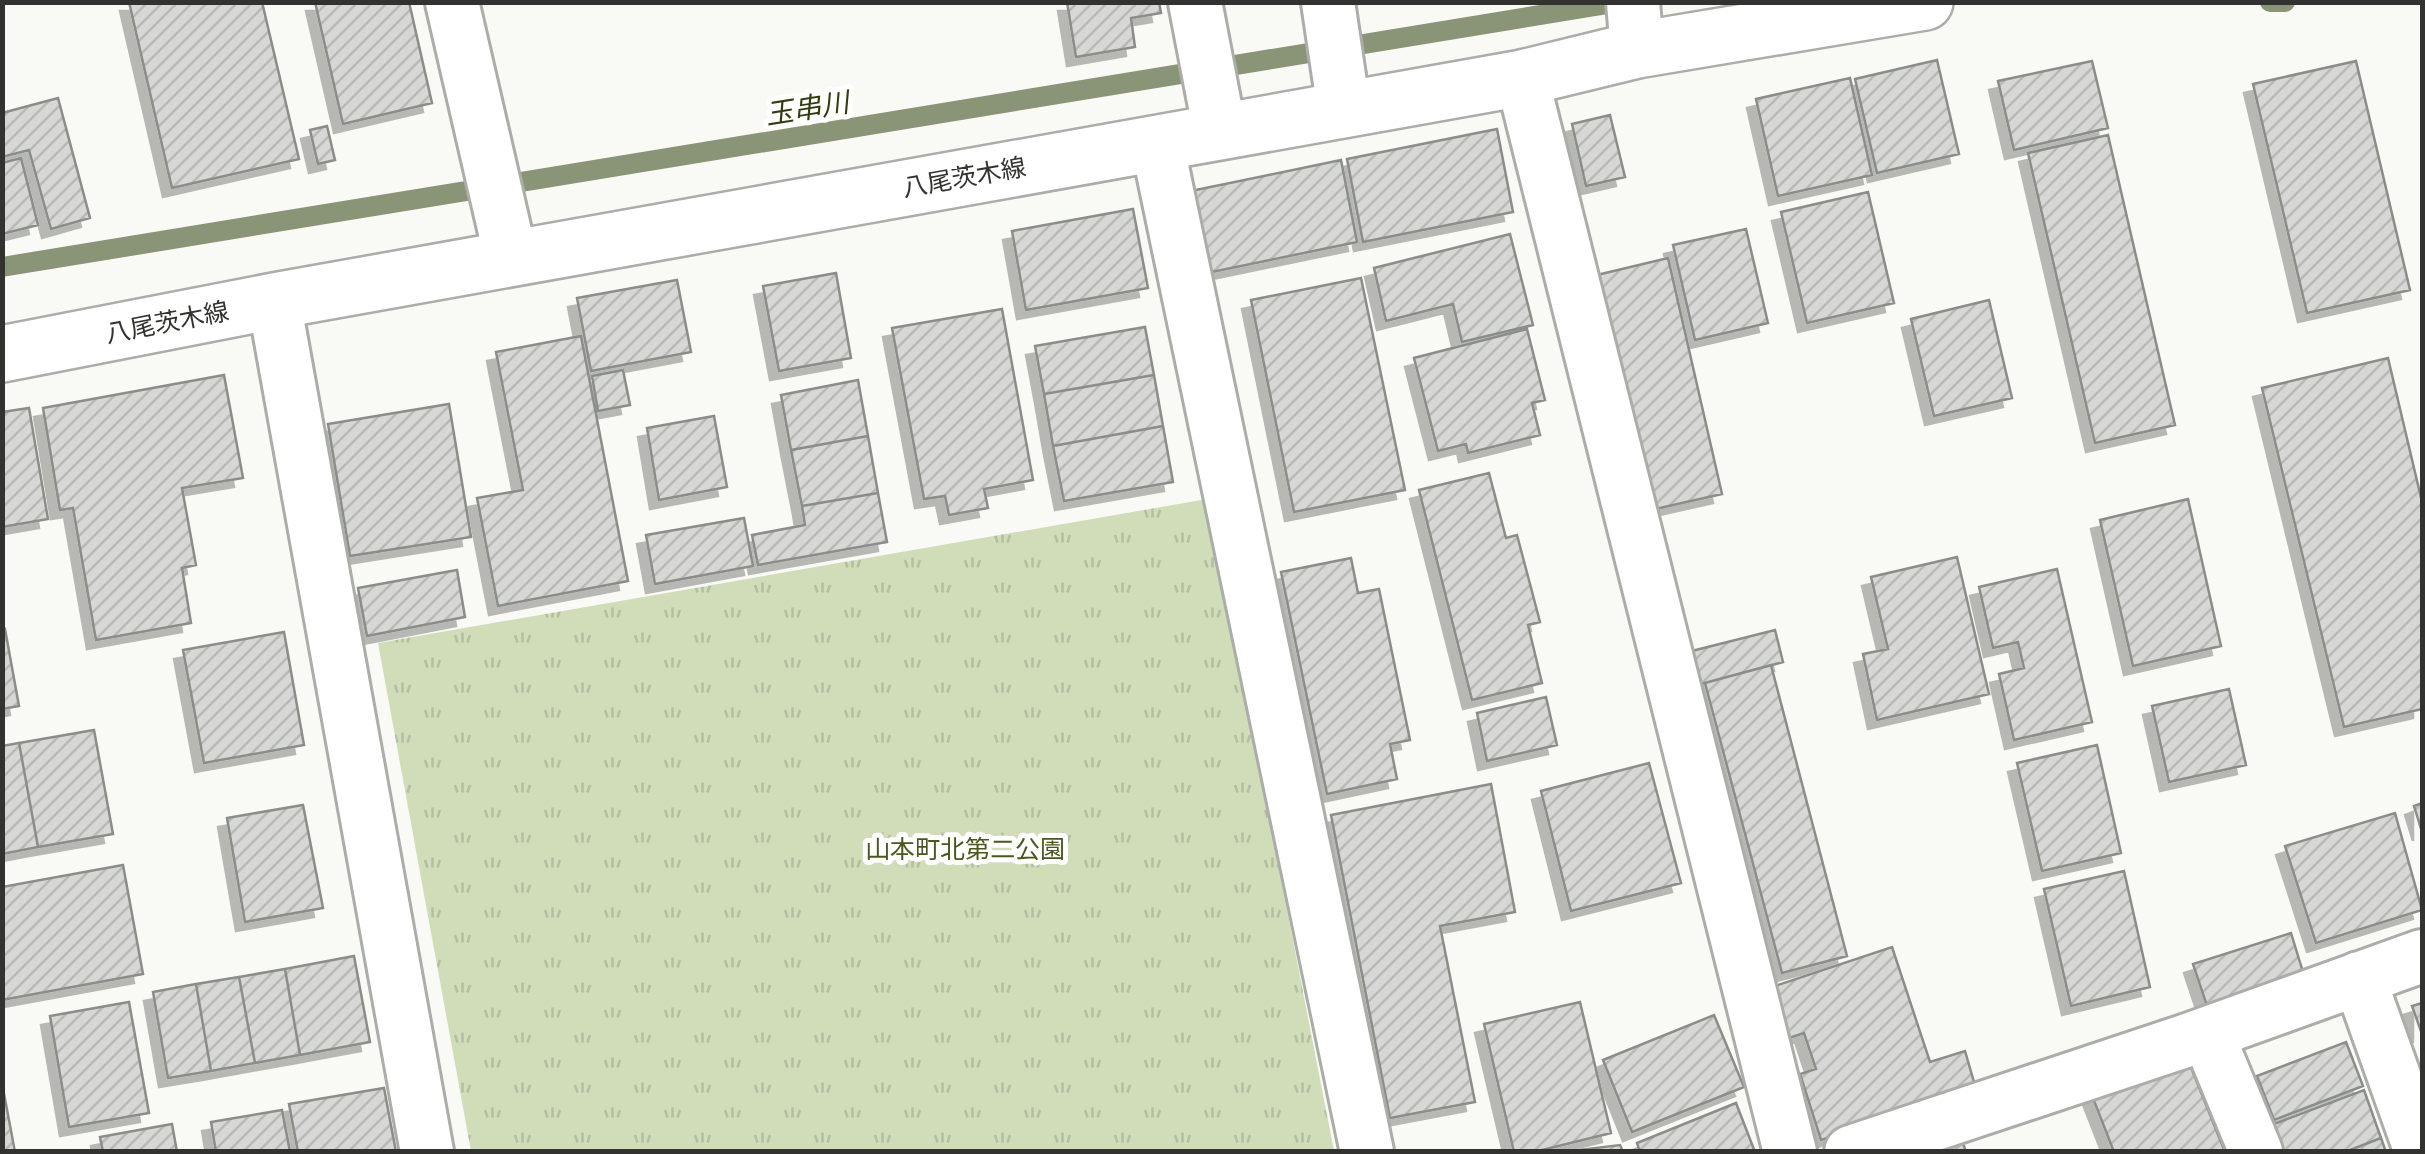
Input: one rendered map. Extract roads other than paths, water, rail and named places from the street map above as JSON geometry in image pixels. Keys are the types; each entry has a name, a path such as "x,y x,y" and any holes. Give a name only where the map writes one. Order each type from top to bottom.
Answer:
{"main road":[{"name":"八尾茨木線","path":"2,354 274,300 508,244 1157,143 1218,123 1343,102 1522,78 1636,32 1926,2"}],"street":[{"path":"452,2 508,244"},
{"path":"1197,13 1218,123"},
{"path":"1330,20 1343,102"},
{"path":"1522,78 1790,1152"},
{"path":"1157,143 1367,1152"},
{"path":"274,300 427,1152"},
{"path":"1851,1152 2207,1033 2422,956"},
{"path":"2360,978 2421,1152"},
{"path":"2207,1033 2256,1152"}],"waterway":[{"name":"玉串川","path":"2,267 1620,2"},
{"name":"玉串川","path":"2270,2 2285,2"}],"park label":[{"name":"山本町北第二公園","path":"965,849"}]}
